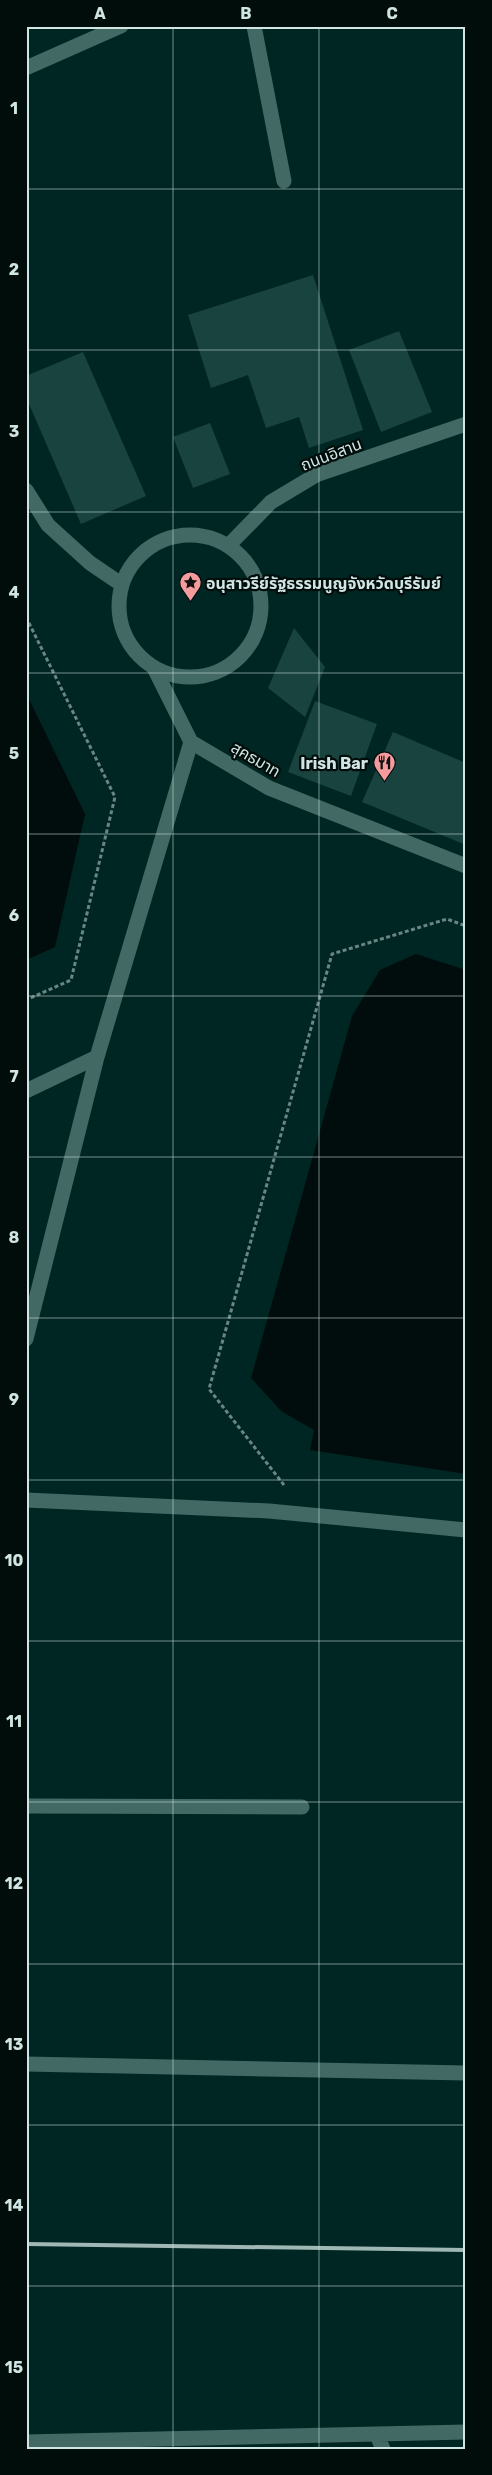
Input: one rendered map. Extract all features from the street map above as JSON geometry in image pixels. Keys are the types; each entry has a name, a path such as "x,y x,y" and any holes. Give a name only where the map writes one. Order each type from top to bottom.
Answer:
{"street":[{"path":"26,68 121,26"},
{"path":"254,26 284,181"},
{"name":"ถนนอิสาน","path":"228,546 271,502 316,475 466,424"},
{"path":"26,490 48,526 90,563 121,584"},
{"path":"195,535 218,540 238,552 252,571 260,592 261,615 254,637 240,656 222,669 199,677 176,676 154,668 135,652 122,632 118,608 121,584 132,563 149,546 172,536 195,535"},
{"path":"26,1339 97,1057 191,742 154,668"},
{"name":"สุคธมาท","path":"191,742 269,788 466,866"},
{"path":"26,1091 97,1057"},
{"path":"26,1500 269,1511 466,1530"},
{"path":"26,1806 302,1807"},
{"path":"26,2064 466,2073"},
{"path":"26,2442 380,2442 466,2432"}],"path":[{"path":"26,617 115,797 71,980 26,1000"},
{"path":"292,1486 282,1484 208,1389 332,954 447,919 466,926"}],"shaded area":[{"path":"26,693 85,814 55,947 26,960"},
{"path":"416,954 466,970 466,1474 310,1450 314,1430 281,1411 251,1378 352,1016 380,970"}],"building":[{"path":"313,275 363,430 309,448 299,417 266,428 248,375 211,388 188,315"},
{"path":"399,331 432,412 381,432 349,350"},
{"path":"83,352 146,496 81,524 26,397 26,376"},
{"path":"210,423 230,474 193,488 173,437"},
{"path":"294,628 325,667 305,717 268,688"},
{"path":"315,701 377,724 351,796 288,772"},
{"path":"393,732 466,763 466,845 362,802"}],"railway":[{"path":"26,2244 466,2250"}],"place":[{"name":"อนุสาวรีย์รัฐธรรมนูญจังหวัดบุรีรัมย์","path":"190,602"},
{"name":"Irish Bar","path":"384,782"}]}
